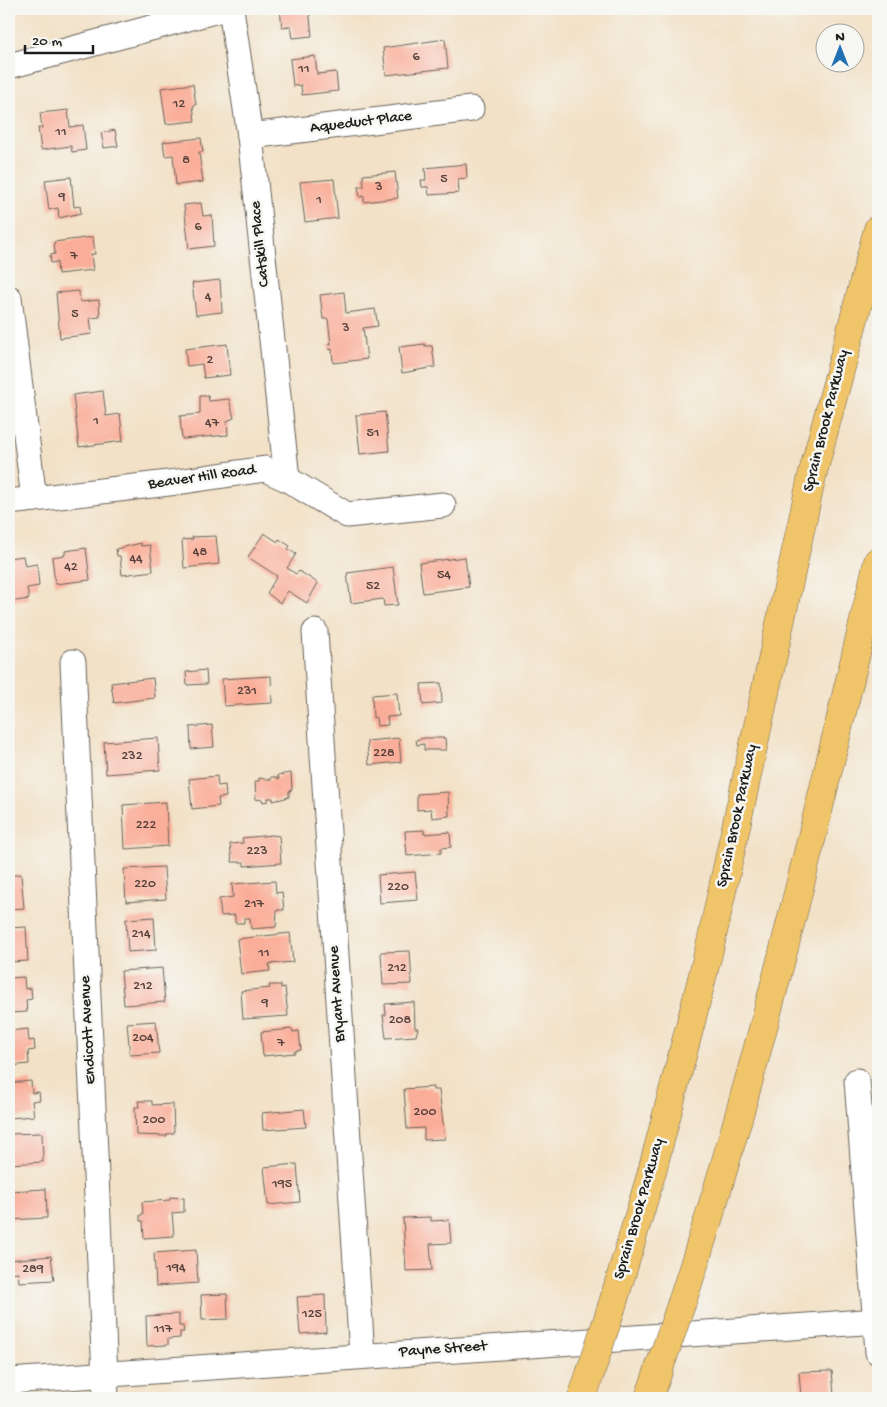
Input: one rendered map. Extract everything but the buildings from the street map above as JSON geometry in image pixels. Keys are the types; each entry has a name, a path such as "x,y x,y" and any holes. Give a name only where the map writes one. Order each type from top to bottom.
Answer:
{"highway":[{"name":"Sprain Brook Parkway","path":"586,1386 651,1174 694,1013 808,495 878,229"},
{"path":"649,1398 682,1302 732,1141 774,989 878,561"}],"street":[{"path":"9,66 222,9"},
{"name":"Catskill Place","path":"231,9 250,136 287,479"},
{"name":"Aqueduct Place","path":"250,136 472,109"},
{"path":"9,298 34,499"},
{"name":"Beaver Hill Road","path":"9,502 177,482 265,469 287,479 347,515 444,505"},
{"name":"Bryant Avenue","path":"315,632 362,1356"},
{"name":"Endicott Avenue","path":"73,662 105,1386"},
{"path":"858,1081 878,1352"},
{"name":"Payne Street","path":"9,1382 105,1386 362,1356 877,1321"}]}
